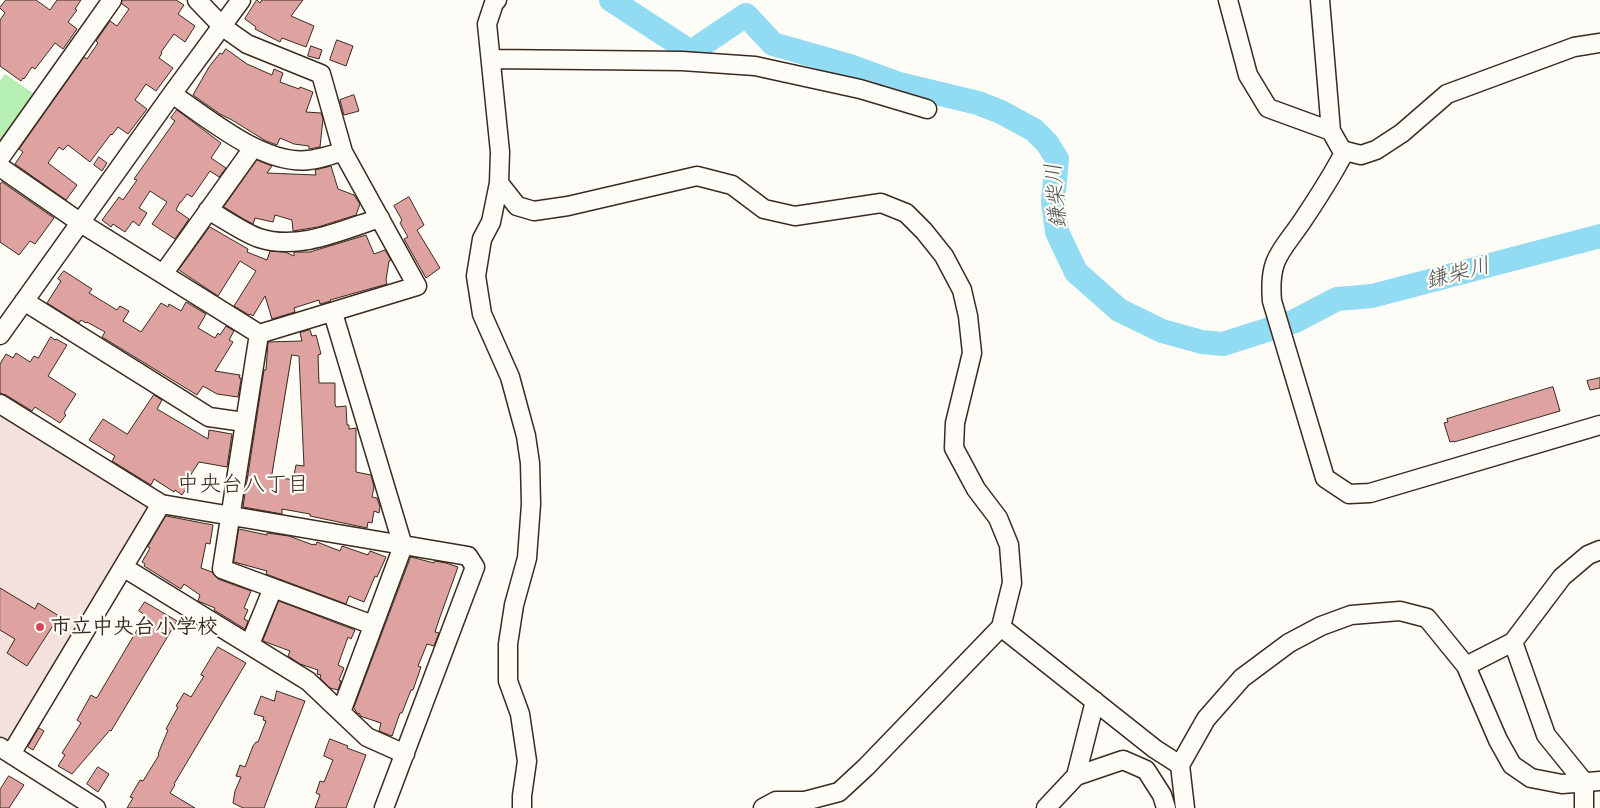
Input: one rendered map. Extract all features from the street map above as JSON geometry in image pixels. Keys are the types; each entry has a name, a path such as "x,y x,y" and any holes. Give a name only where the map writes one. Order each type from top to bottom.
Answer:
{"street":[{"path":"0,158 112,0"},
{"path":"0,167 81,223 260,334 417,286 343,152 321,74 247,44 223,27 197,0"},
{"path":"0,335 241,0"},
{"path":"497,0 494,3 487,24 500,152 499,183 491,222 482,239 476,276 482,314 510,377 526,436 530,463 531,504 527,558 514,605 508,644 508,681 520,714 527,761 522,808"},
{"path":"1228,0 1248,75 1268,108 1330,131"},
{"path":"1320,0 1330,131 1345,151 1361,155 1376,150 1402,133 1447,94 1574,48 1600,42"},
{"path":"491,59 682,61 756,66 860,89 927,109"},
{"path":"172,94 252,148 282,158 308,160 343,152"},
{"path":"163,274 252,148"},
{"path":"1345,151 1305,217 1278,255 1272,272 1271,287 1272,301 1282,337 1325,478 1349,494 1370,493 1600,424"},
{"path":"499,183 518,206 534,211 568,206 697,176 732,185 764,209 795,216 881,203 906,214 944,256 962,290 968,316 972,353 955,423 954,448 976,489 998,518 1009,545 1012,583 1001,627 866,767 839,792 805,801 776,801 763,808"},
{"path":"208,210 258,238 282,243 304,242 380,218"},
{"path":"24,301 209,417 244,422"},
{"path":"333,313 403,546 341,712"},
{"path":"260,334 244,422 222,569 373,626"},
{"path":"0,404 160,504 468,556 475,567 384,808"},
{"path":"96,808 6,750 160,504"},
{"path":"1466,666 1513,642 1562,577 1588,555 1600,550"},
{"path":"122,567 308,680 367,737 405,754"},
{"path":"250,644 273,588"},
{"path":"1185,808 1180,765 1206,719 1242,678 1289,643 1321,626 1351,615 1400,611 1427,618 1466,666 1498,740 1512,765 1531,778 1562,784 1592,782"},
{"path":"1001,627 1154,749 1180,765"},
{"path":"1513,642 1546,735 1592,782"},
{"path":"1076,776 1095,701"},
{"path":"1046,808 1076,776 1123,760 1146,770 1162,795 1166,808"},
{"path":"1584,808 1592,782"}],"shaded area":[{"name":"市立中央台小学校","path":"0,414 146,506 148,511 11,742 0,742"}],"green space":[{"path":"5,74 40,98 0,152 0,81"}],"building":[{"path":"6,0 36,0 50,10 57,0 81,0 75,9 77,10 68,22 77,29 63,49 55,43 35,69 32,67 21,81 0,66 0,20 5,13 0,8"},
{"path":"122,0 176,0 184,5 178,14 195,26 185,42 174,34 161,52 159,58 173,68 156,91 146,84 135,100 147,109 128,134 118,127 90,162 68,145 63,150 59,147 48,163 77,185 66,200 15,164 23,152 19,149 84,57 87,59 98,43 96,41 110,21 117,26 129,9 122,4"},
{"path":"257,0 260,3 262,0 303,0 291,16 314,26 306,47 282,38 280,42 255,29 256,27 245,19"},
{"path":"337,40 353,46 346,66 330,60"},
{"path":"311,46 322,50 319,59 308,56"},
{"path":"226,49 247,64 272,75 274,69 283,73 280,82 313,92 306,112 321,113 323,119 320,147 309,149 309,146 294,144 280,138 277,145 266,141 220,114 193,95 209,67 220,53 222,54"},
{"path":"354,95 359,111 344,115 340,100"},
{"path":"177,110 221,143 211,158 226,168 219,177 210,171 192,197 187,194 180,202 176,210 189,219 175,239 152,224 167,202 150,191 139,208 147,213 139,226 133,221 125,232 113,224 111,227 102,220 119,197 123,200 137,180 134,179 175,121 171,118"},
{"path":"99,157 107,163 102,171 94,165"},
{"path":"257,160 272,166 267,173 316,175 315,170 331,166 338,189 354,195 360,204 356,215 318,227 293,231 292,220 275,215 273,222 255,218 253,224 245,220 224,207"},
{"path":"2,182 54,218 35,244 30,241 19,255 0,242 0,185"},
{"path":"409,197 424,225 417,230 440,268 426,278 404,239 408,237 400,223 402,220 394,206"},
{"path":"210,227 248,249 247,252 267,260 270,251 285,252 294,256 294,252 310,252 366,235 374,254 385,250 391,260 389,261 387,284 320,304 319,300 294,308 295,312 272,319 265,296 253,316 249,315 234,306 256,271 240,261 218,296 179,270"},
{"path":"64,271 92,289 89,293 117,310 120,306 129,311 123,321 141,332 161,303 168,307 169,304 181,311 186,302 206,314 198,328 215,338 218,333 220,335 226,326 234,331 229,340 233,342 215,371 240,375 238,397 217,394 203,386 197,395 102,337 105,332 87,322 81,320 79,323 47,303 61,281 58,279"},
{"path":"310,330 312,336 316,335 321,354 318,355 319,383 335,383 336,407 346,406 347,425 349,425 349,429 356,428 356,472 371,475 374,487 372,497 377,498 380,507 379,513 374,511 372,523 368,522 367,528 282,509 282,514 243,507 264,370 266,370 268,342 302,341 300,333","holes":["292,355 299,356 304,466 296,465 293,480 272,476"]},
{"path":"51,337 67,345 48,376 76,394 60,423 35,407 32,411 0,393 0,364 6,354 13,358 16,353 30,362 34,356 38,358"},
{"path":"1600,378 1600,388 1590,390 1587,381"},
{"path":"1553,387 1560,411 1450,442 1444,423 1448,422 1447,419"},
{"path":"154,395 162,400 157,409 208,439 209,430 232,434 227,467 199,462 190,476 187,483 188,486 182,495 154,479 151,485 112,461 115,456 89,440 103,419 127,434"},
{"path":"166,516 213,525 210,544 206,543 201,568 212,572 218,579 251,591 244,608 248,610 244,619 248,621 245,629 214,610 215,608 198,601 200,595 184,584 181,589 144,566 145,564 142,562 150,548 148,547"},
{"path":"239,529 267,535 267,533 289,536 313,545 316,545 317,542 340,551 342,546 368,555 370,551 386,557 377,577 375,576 364,602 349,596 346,604 266,574 267,571 234,562"},
{"path":"411,557 458,567 435,632 439,633 434,646 427,644 418,666 421,667 413,690 411,690 402,713 400,713 392,736 379,731 381,723 360,716 354,708"},
{"path":"0,588 35,609 38,603 59,616 27,666 7,653 15,639 0,630"},
{"path":"279,601 355,630 351,639 348,637 338,665 344,668 339,680 341,681 338,690 330,688 320,678 321,675 317,674 318,670 300,664 288,656 290,651 263,641"},
{"path":"145,602 177,621 111,731 72,774 58,766 65,755 62,753 81,723 77,720 91,695 96,698 98,696 137,630 145,615 139,611"},
{"path":"218,647 246,663 170,793 195,808 127,808 133,798 130,797 140,780 143,781 159,755 168,730 166,729 178,707 176,706 184,693 191,697 204,676 201,675"},
{"path":"277,691 305,701 264,808 243,808 233,803 235,791 241,777 236,776 240,765 245,767 266,721 263,720 264,717 254,714 261,696 274,701"},
{"path":"39,728 44,731 33,750 28,747"},
{"path":"330,739 366,755 346,808 315,808 320,795 316,793 320,781 324,782 333,760 324,756"},
{"path":"98,767 109,774 98,792 87,784"},
{"path":"9,776 24,785 9,808 0,808 0,790"}],"waterway":[{"name":"鎌柴川","path":"611,0 691,52 746,15 773,44 850,66 899,84 978,103 1001,112 1034,130 1047,143 1057,159 1053,202 1057,232 1076,272 1119,310 1162,331 1202,342 1223,344 1295,321 1337,299 1372,296 1600,236"}],"place":[{"name":"市立中央台小学校","path":"40,627"}],"district":[{"name":"中央台八丁目","path":"243,485"}]}
